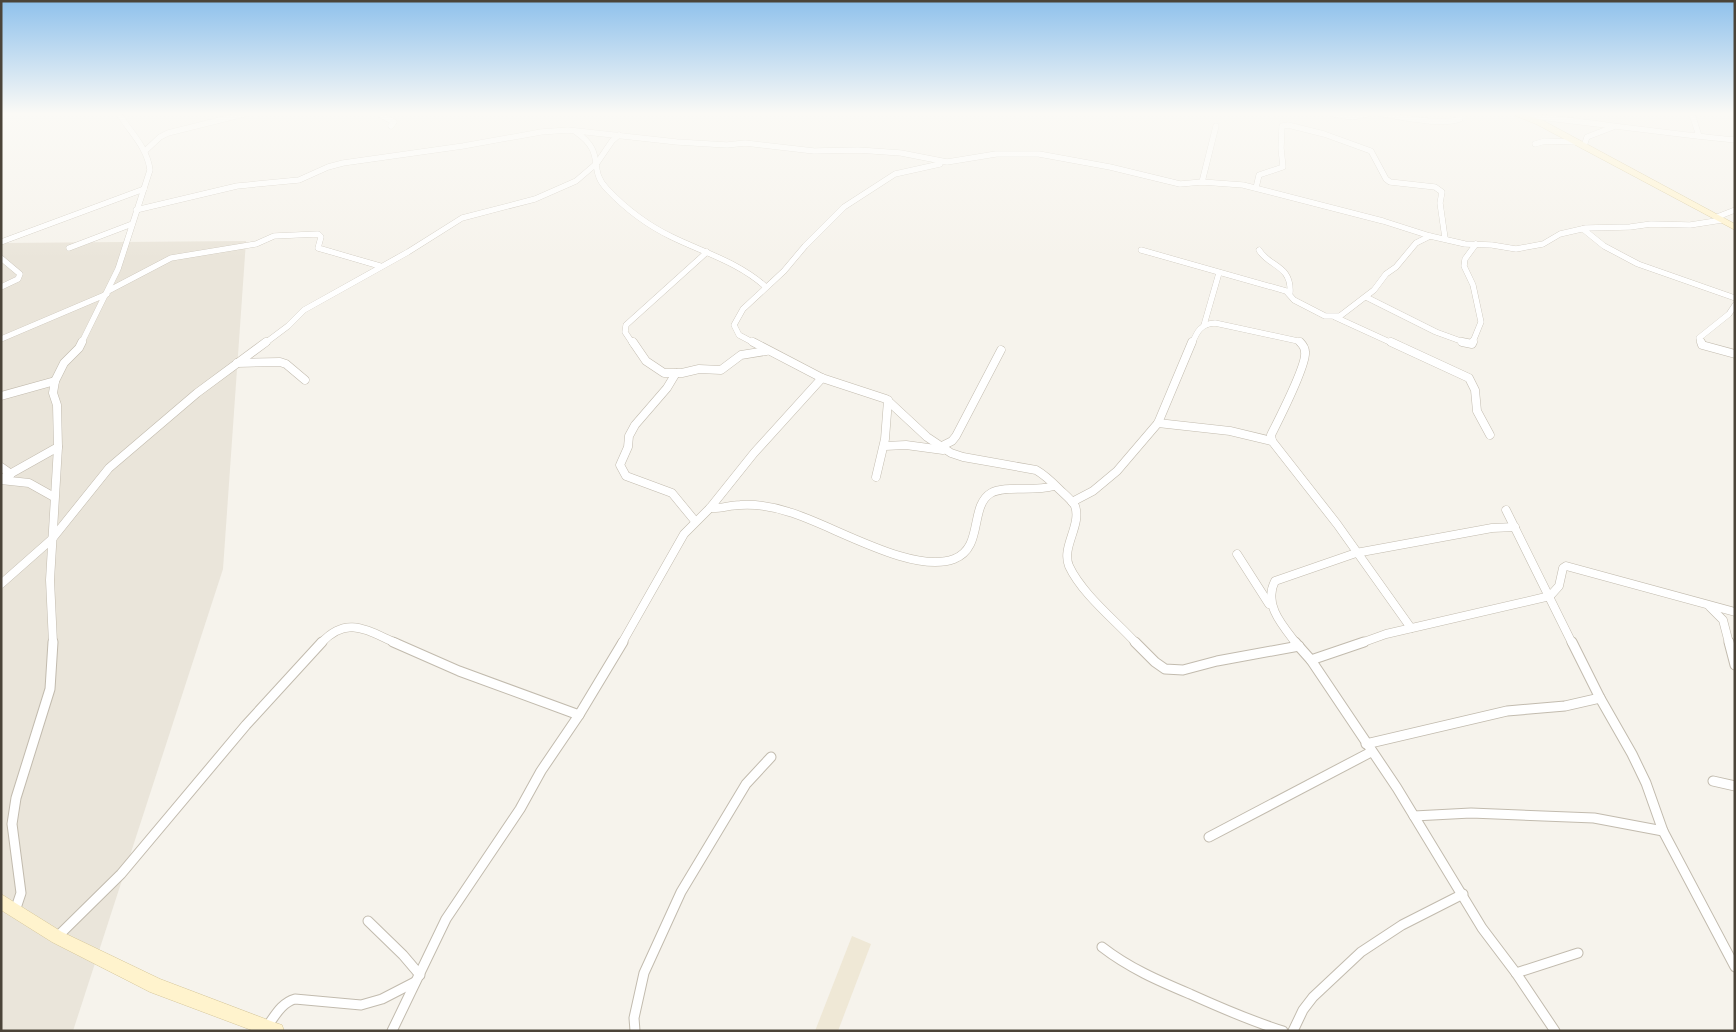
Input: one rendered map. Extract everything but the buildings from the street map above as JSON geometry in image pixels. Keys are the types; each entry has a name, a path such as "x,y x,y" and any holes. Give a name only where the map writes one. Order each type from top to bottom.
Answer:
{"main road":[{"path":"1614,162 1735,228"},
{"path":"1,901 57,937 156,986 271,1029"}],"street":[{"path":"15,911 21,893 12,824 13,813 28,759 44,712 52,671 53,619 50,580 58,447 57,404 53,393 55,381 64,363 79,348 118,269 150,170 149,162"},
{"path":"136,210 237,186 299,180 328,167 349,162"},
{"path":"946,162 895,174 844,207 805,246 784,271 743,309 734,325 739,335 822,378 888,400 942,448 963,457 1036,470 1044,474 1072,502 1076,511 1076,519 1067,555 1072,572 1160,666 1173,670 1184,670 1217,661 1299,646"},
{"path":"1081,162 1110,167 1169,182 1236,184 1308,204 1383,221 1430,236 1476,244 1525,249 1543,244 1560,234 1584,229 1650,224 1696,225 1719,219 1735,210"},
{"path":"1202,182 1207,162"},
{"path":"1256,188 1258,175 1283,167 1282,162"},
{"path":"1378,162 1386,179 1390,182 1435,187 1441,190 1440,203 1444,238"},
{"path":"597,163 598,172 604,185 622,201 670,236 737,266 766,287"},
{"path":"1,584 52,539 109,468 197,393 288,326 297,316 313,304 408,252 462,218 538,198 576,181 597,163"},
{"path":"1,242 144,189"},
{"path":"69,248 112,230 132,224"},
{"path":"1584,229 1604,246 1646,267 1735,298"},
{"path":"1,339 108,292 171,258 251,245 280,235 318,234 321,237 318,248 380,266"},
{"path":"1335,317 1340,316 1366,297 1379,285 1386,274 1396,267 1416,243 1430,236"},
{"path":"1366,297 1386,309 1464,344 1472,344 1481,322 1473,285 1464,266 1466,259 1476,244"},
{"path":"1141,250 1290,294 1294,300 1325,316 1335,317 1469,378 1476,388 1477,410 1489,428 1490,435"},
{"path":"1259,250 1265,258 1281,268 1291,288 1290,294"},
{"path":"707,252 625,328 627,335 651,366 664,373 699,369 721,370 741,355 766,350"},
{"path":"1,258 20,274 18,279 1,287"},
{"path":"1204,325 1219,273"},
{"path":"1735,305 1729,314 1699,338 1702,345 1735,354"},
{"path":"1072,502 1093,491 1117,471 1158,423 1197,331 1204,325 1215,322 1244,327 1298,341 1303,345 1306,354 1289,401 1271,435 1272,441 1337,524 1411,628"},
{"path":"885,446 901,444 914,448 942,448 952,441 995,359 1002,350"},
{"path":"237,363 280,362 286,364 306,380"},
{"path":"676,373 667,388 634,425 620,465 626,476 672,493 696,521"},
{"path":"392,1031 446,919 520,809 541,771 579,715 656,586 684,534 710,508 740,469 822,378"},
{"path":"1,396 55,381"},
{"path":"876,477 889,424 888,400"},
{"path":"1158,423 1212,428 1272,441"},
{"path":"1,480 58,447"},
{"path":"1,467 11,474"},
{"path":"1,480 32,482 54,497"},
{"path":"710,508 742,505 790,512 883,550 924,561 942,562 952,561 965,552 980,522 978,509 990,493 1002,489 1029,490 1054,486"},
{"path":"1506,510 1600,698 1646,784 1663,831 1735,967"},
{"path":"1270,606 1269,590 1275,581 1356,553 1492,528 1515,527"},
{"path":"1237,554 1270,606 1299,646 1312,660 1397,788 1482,928 1516,973 1555,1031"},
{"path":"1312,660 1386,634 1550,596 1560,586 1563,568 1571,566 1735,612"},
{"path":"1708,605 1724,620 1735,665"},
{"path":"57,937 120,874 246,725 331,632 343,627 358,626 459,672 579,715"},
{"path":"1209,836 1369,748 1421,730 1475,720 1507,711 1565,706 1600,698"},
{"path":"635,1031 634,1018 644,973 677,899 703,852 720,828 746,784 771,757"},
{"path":"1713,781 1735,786"},
{"path":"1414,816 1471,813 1594,818 1663,831"},
{"path":"1293,1031 1303,1010 1313,997 1361,952 1402,925 1463,894"},
{"path":"368,921 403,955 418,978"},
{"path":"1102,947 1121,963 1148,976 1248,1020 1283,1031"},
{"path":"1516,973 1578,953"},
{"path":"271,1029 282,1007 294,999 361,1005 384,999 418,978"}],"shaded area":[{"path":"246,241 223,569 73,1031 1,1031 1,243"},
{"path":"852,936 871,944 838,1031 815,1031"}]}
